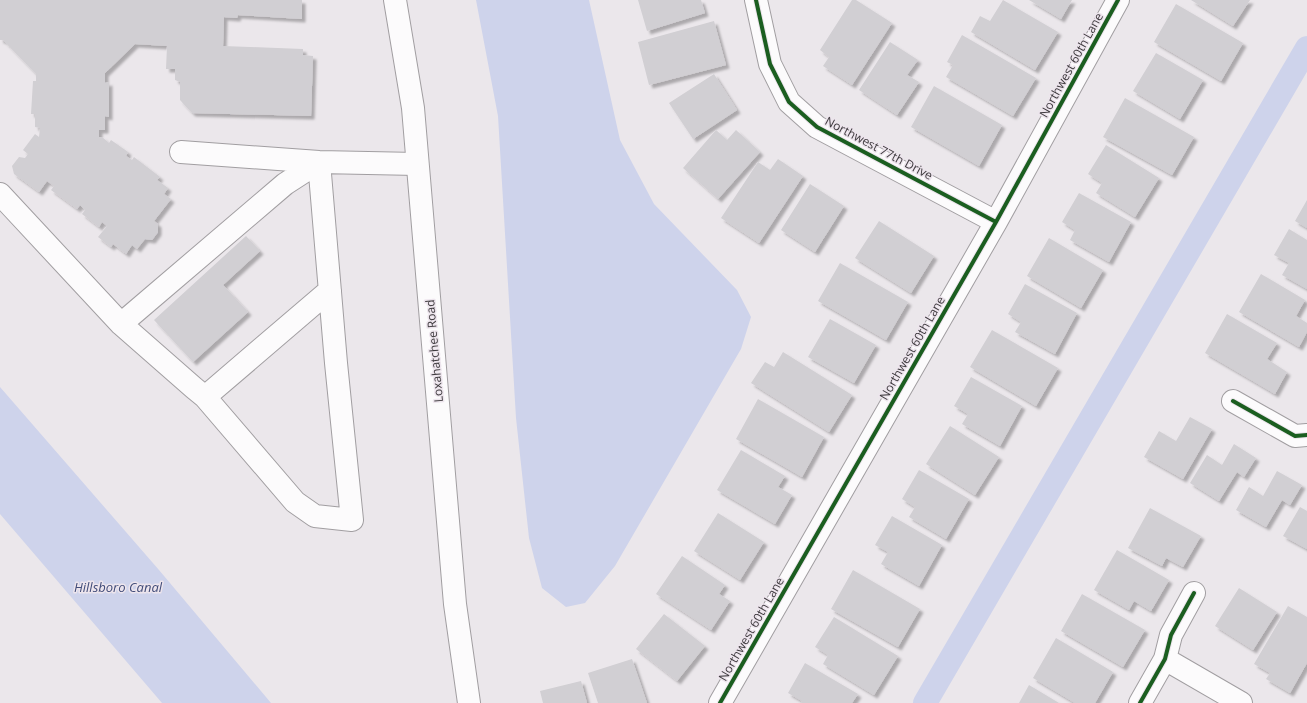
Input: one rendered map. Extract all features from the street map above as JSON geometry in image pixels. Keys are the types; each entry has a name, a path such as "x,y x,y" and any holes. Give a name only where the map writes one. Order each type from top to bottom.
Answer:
{"street":[{"name":"Loxahatchee Road","path":"395,0 413,108 455,604 469,703"},
{"name":"Northwest 77th Drive","path":"756,0 770,64 789,102 817,128 996,222"},
{"name":"Northwest 60th Lane","path":"720,703 996,222 1118,0"},
{"path":"181,152 319,162 417,164"},
{"path":"0,194 121,324 205,397 295,502 315,516 352,520 319,162"},
{"path":"121,324 285,184 319,162"},
{"path":"205,397 330,290"},
{"path":"1233,401 1295,436 1307,435"},
{"path":"1140,703 1165,660 1171,635 1194,593"},
{"path":"1165,660 1241,703"}],"water":[{"path":"476,0 589,0 620,140 654,204 737,290 751,317 741,349 615,566 585,603 566,607 542,588 529,538 516,418 498,116"},
{"name":"Hillsboro Canal","path":"0,387 159,570 271,703 162,703 0,514"}],"building":[{"path":"0,0 302,0 302,19 238,15 237,18 224,17 223,46 303,49 303,55 313,56 311,116 192,113 180,100 180,82 175,80 175,69 166,69 167,46 135,44 105,73 105,83 109,82 109,117 105,116 105,130 99,130 99,137 102,137 109,143 111,140 128,152 126,156 132,160 134,157 160,177 157,180 168,188 164,194 171,199 154,221 158,224 158,232 152,240 145,239 137,249 132,245 126,254 113,244 111,247 98,237 107,226 102,222 99,227 82,214 85,210 80,205 77,209 51,190 54,186 47,181 39,192 14,174 12,166 19,157 25,158 28,154 23,150 35,134 39,137 40,128 35,127 35,114 31,114 33,81 36,81 36,74 3,40 0,40"},
{"path":"638,0 701,0 705,13 647,31"},
{"path":"852,0 856,0 892,23 852,85 823,66 829,57 820,50"},
{"path":"1003,0 1058,32 1035,70 971,32 980,16 990,21"},
{"path":"1029,0 1072,0 1061,19"},
{"path":"1191,0 1250,0 1233,26"},
{"path":"1176,4 1243,43 1221,81 1154,42"},
{"path":"714,21 726,65 649,85 638,42"},
{"path":"962,35 1036,78 1013,116 946,77 953,65 947,62"},
{"path":"890,42 918,60 907,75 919,82 897,115 859,90"},
{"path":"1156,53 1203,80 1180,119 1133,91"},
{"path":"714,74 737,110 693,139 669,103"},
{"path":"934,86 1002,125 979,166 911,127"},
{"path":"1125,98 1194,137 1172,175 1103,137"},
{"path":"716,130 727,140 736,130 760,152 718,199 683,168"},
{"path":"1106,145 1159,178 1135,217 1096,193 1102,183 1088,174"},
{"path":"778,159 803,176 759,243 721,218 758,162 770,170"},
{"path":"810,184 844,206 815,252 781,230"},
{"path":"1079,193 1131,222 1109,262 1070,240 1075,230 1062,222"},
{"path":"1307,200 1307,228 1295,221"},
{"path":"879,221 934,256 911,293 855,258"},
{"path":"1289,229 1307,240 1307,289 1282,275 1289,263 1274,255"},
{"path":"246,236 260,251 223,285 248,312 193,362 154,320"},
{"path":"1049,238 1103,270 1081,308 1027,276"},
{"path":"840,263 908,302 886,340 818,301"},
{"path":"1261,274 1305,300 1296,316 1307,323 1307,332 1299,347 1239,312"},
{"path":"1025,284 1077,313 1055,354 1015,332 1021,322 1008,314"},
{"path":"1227,314 1277,343 1267,359 1287,372 1275,394 1205,353"},
{"path":"830,319 876,345 854,383 808,357"},
{"path":"992,330 1058,368 1036,406 970,367"},
{"path":"783,352 852,395 829,432 751,383 765,362 774,367"},
{"path":"971,377 1022,406 1000,446 962,424 968,414 954,406"},
{"path":"758,399 824,437 802,477 736,439"},
{"path":"1190,417 1212,429 1183,479 1144,457 1159,431 1176,441"},
{"path":"950,426 999,457 975,495 926,464"},
{"path":"1234,444 1256,458 1244,477 1237,472 1219,501 1190,483 1207,455 1222,465"},
{"path":"741,450 785,476 778,487 792,495 775,524 717,490"},
{"path":"919,470 969,499 946,539 909,517 915,507 902,499"},
{"path":"1277,471 1302,485 1290,505 1282,500 1266,527 1236,510 1249,487 1263,496"},
{"path":"1300,507 1307,511 1307,549 1283,536"},
{"path":"1150,508 1201,536 1183,567 1166,558 1162,566 1128,548"},
{"path":"718,513 764,542 740,580 694,551"},
{"path":"892,516 942,545 919,586 881,564 888,552 875,545"},
{"path":"1117,550 1169,580 1151,611 1134,601 1129,610 1094,590"},
{"path":"682,556 725,585 719,594 730,601 711,630 656,594"},
{"path":"853,570 920,609 898,647 831,609"},
{"path":"1239,588 1277,612 1253,650 1215,626"},
{"path":"1082,594 1145,630 1123,667 1061,631"},
{"path":"1288,606 1307,617 1307,663 1290,693 1266,679 1270,673 1254,664"},
{"path":"664,614 705,646 677,681 636,649"},
{"path":"834,617 898,656 874,695 823,664 828,655 815,647"},
{"path":"1056,638 1113,672 1095,703 1075,703 1033,678"},
{"path":"632,659 647,703 598,703 588,673"},
{"path":"805,663 858,694 852,703 801,703 802,701 788,693"},
{"path":"581,681 587,703 543,703 540,691"},
{"path":"1029,685 1059,703 1019,703"}],"waterway":[{"path":"925,703 1307,48"}],"cycle path":[{"path":"756,0 770,64 789,102 817,127 996,222"},
{"path":"720,703 996,222 1118,0"},
{"path":"1233,401 1295,436 1307,435"},
{"path":"1140,703 1165,659 1171,635 1194,593"}]}
